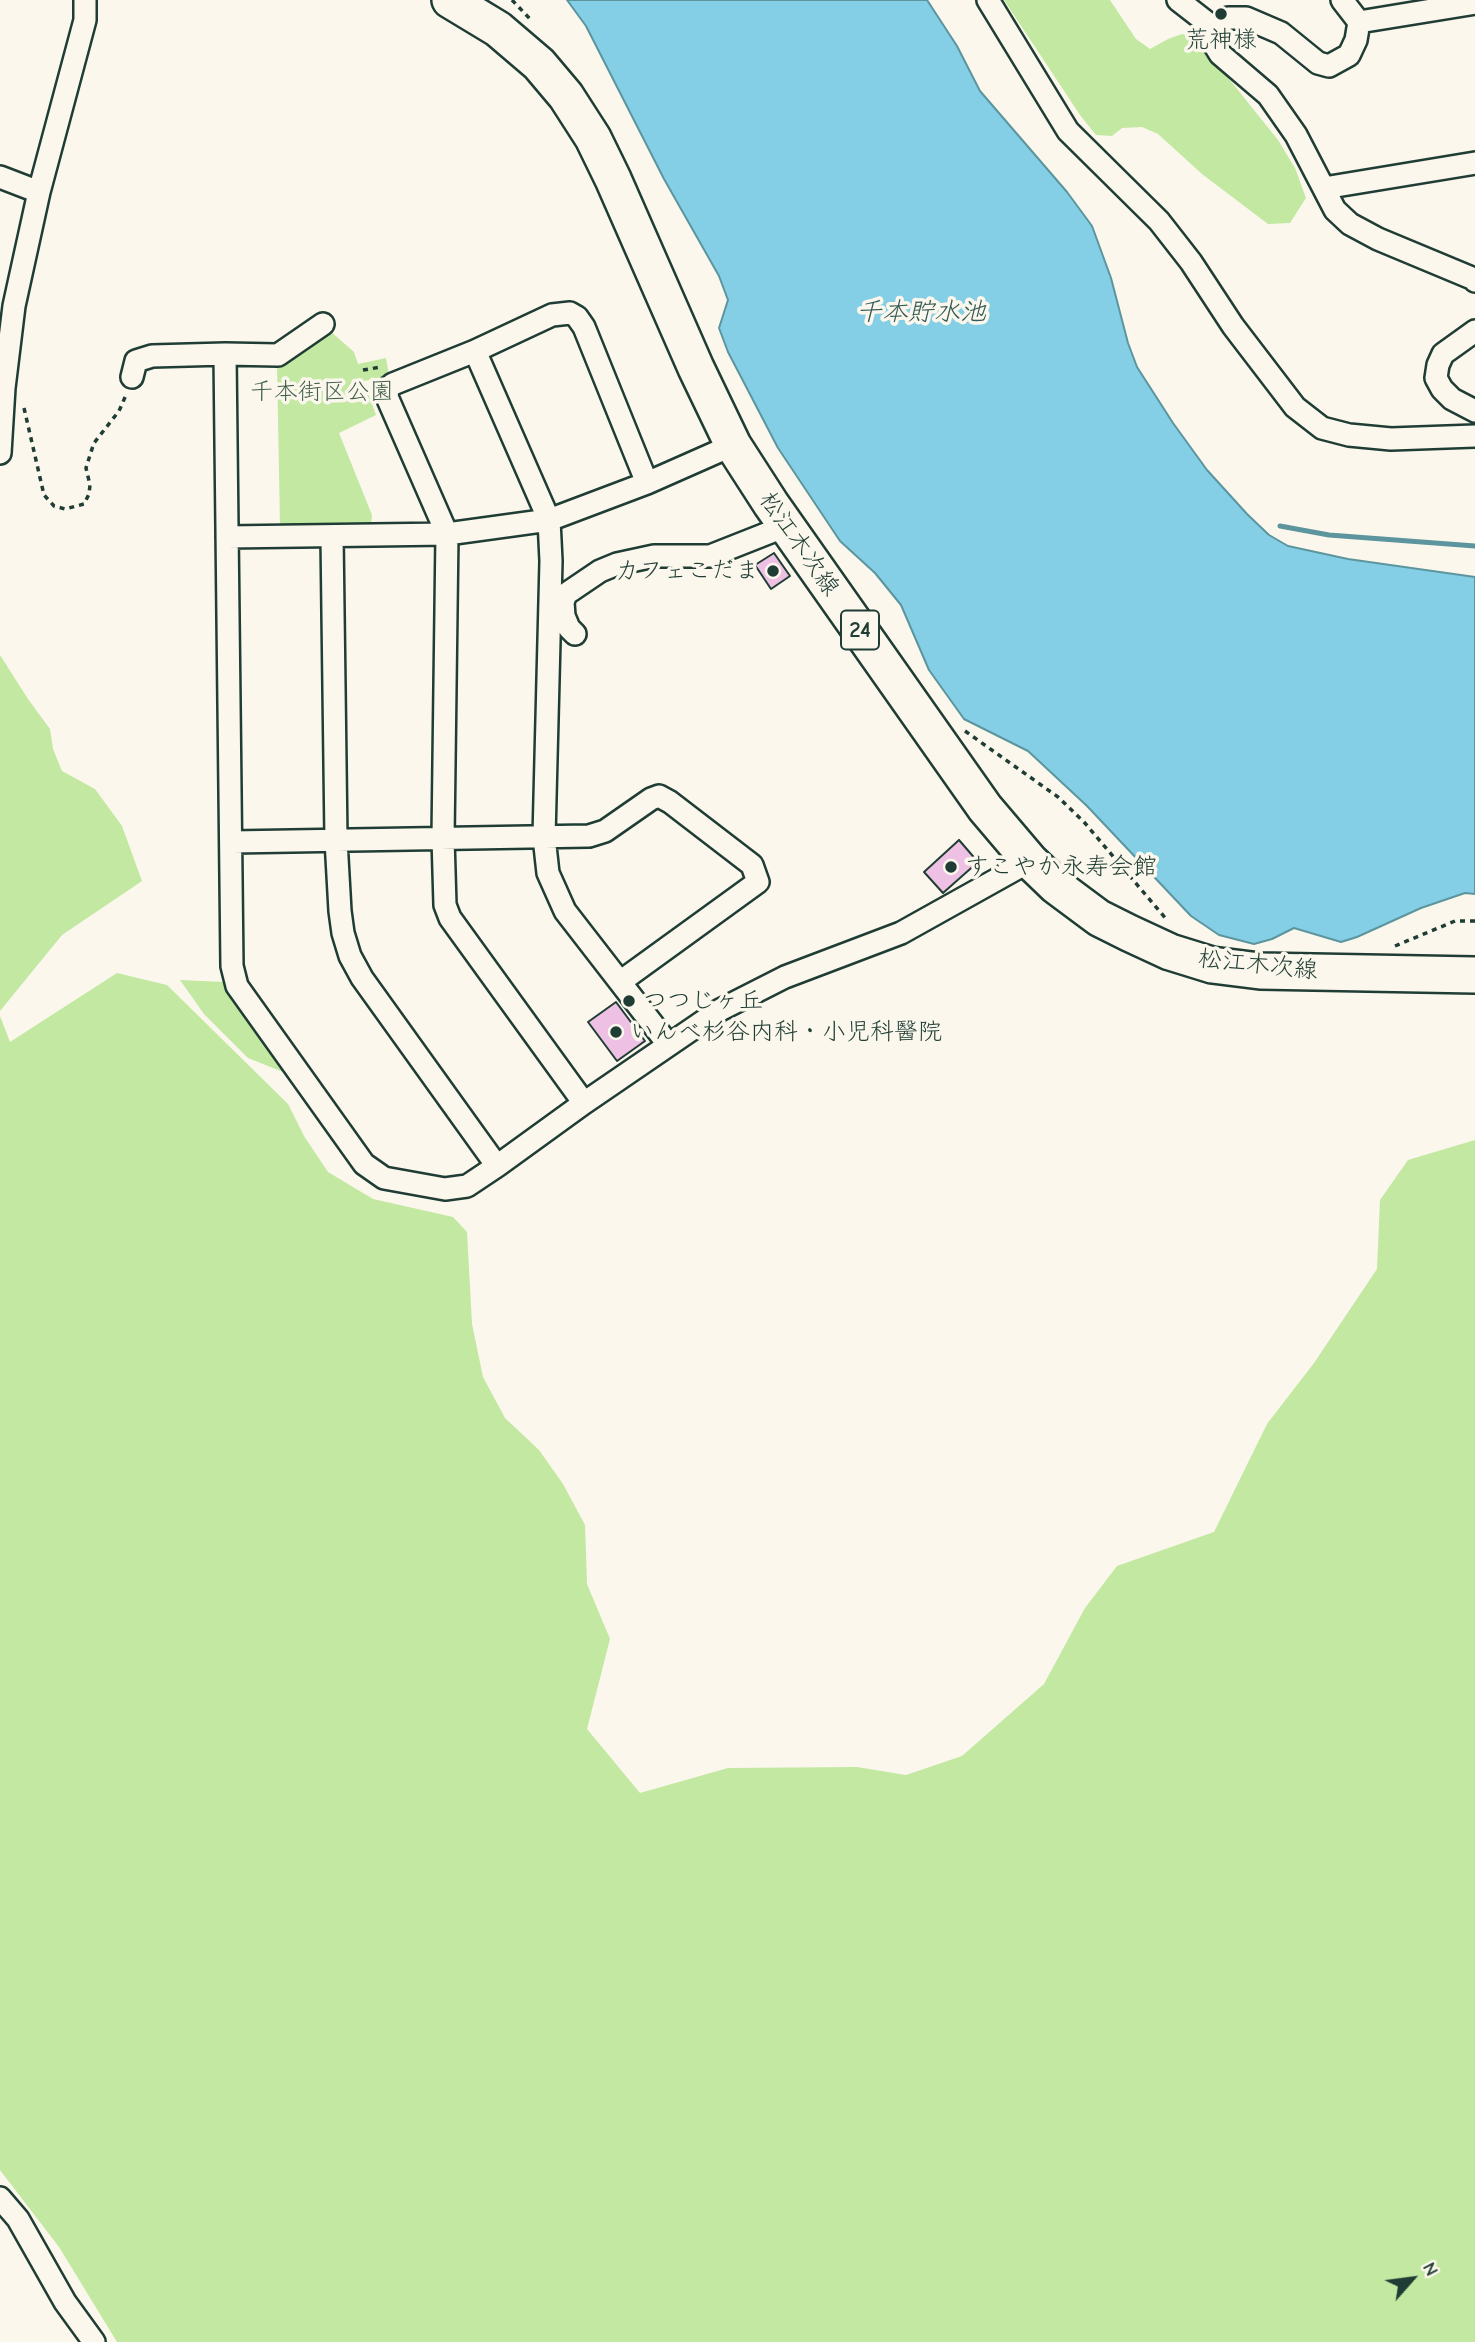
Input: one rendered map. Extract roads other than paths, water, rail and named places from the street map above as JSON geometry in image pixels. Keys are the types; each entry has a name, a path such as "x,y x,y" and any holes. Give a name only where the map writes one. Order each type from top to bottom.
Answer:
{"main road":[{"name":"松江木次線","path":"450,0 498,29 538,64 566,96 593,138 613,178 696,368 733,445 786,526 985,808 1055,886 1099,918 1170,952 1212,965 1260,971 1475,975"}],"street":[{"path":"0,453 4,388 14,306 39,192 85,20 85,0"},
{"path":"988,0 1068,131 1159,221 1191,262 1233,326 1296,407 1322,428 1349,435 1391,439 1475,436"},
{"path":"1178,0 1214,28"},
{"path":"1342,0 1359,22 1356,40 1349,55 1329,66 1318,63 1281,33 1246,18 1228,18 1214,28 1212,41 1220,54 1268,95 1296,135 1335,209 1350,224 1475,281"},
{"path":"1359,22 1475,3"},
{"path":"1324,188 1475,163"},
{"path":"0,177 39,192"},
{"path":"584,1103 450,918 445,905 443,838 447,534 387,397 388,388 552,315 570,313 577,317 584,327 647,483"},
{"path":"132,377 136,361 152,356 278,355 323,324"},
{"path":"1475,331 1443,354 1436,378 1452,399 1475,411"},
{"path":"475,351 549,520 551,561 544,837 548,873 565,911 668,1044"},
{"path":"225,354 232,966 237,986 364,1164 384,1178 445,1189 467,1186 720,1010 785,977 901,933 1030,861"},
{"path":"227,537 447,534 549,520 647,483 733,445"},
{"path":"575,634 564,616 563,602 566,594 600,571 617,564 654,556 710,556 786,526"},
{"path":"332,536 335,839 342,933 362,978 497,1166"},
{"path":"232,842 589,836 606,831 650,799 659,796 752,865 758,882 620,982"},
{"path":"0,2198 18,2219 65,2301 94,2342"}],"water":[{"name":"千本貯水池","path":"567,0 927,0 957,46 980,91 1067,192 1092,226 1111,278 1137,367 1207,470 1247,514 1269,535 1288,546 1348,559 1475,577 1475,894 1465,893 1421,908 1341,942 1294,928 1254,944 1219,935 1191,916 1087,806 1028,751 964,719 929,670 901,605 875,573 840,541 778,448 728,352 719,328 728,300 719,276 664,179 586,26"}],"waterway":[{"path":"1280,526 1329,535 1475,546"}],"place":[{"name":"荒神様","path":"1221,14"},
{"name":"カフェこだま","path":"773,571"},
{"name":"すこやか永寿会館","path":"951,867"},
{"name":"つつじヶ丘","path":"629,1001"},
{"name":"いんべ杉谷内科・小児科醫院","path":"616,1032"}],"park label":[{"name":"千本街区公園","path":"322,392"}]}
